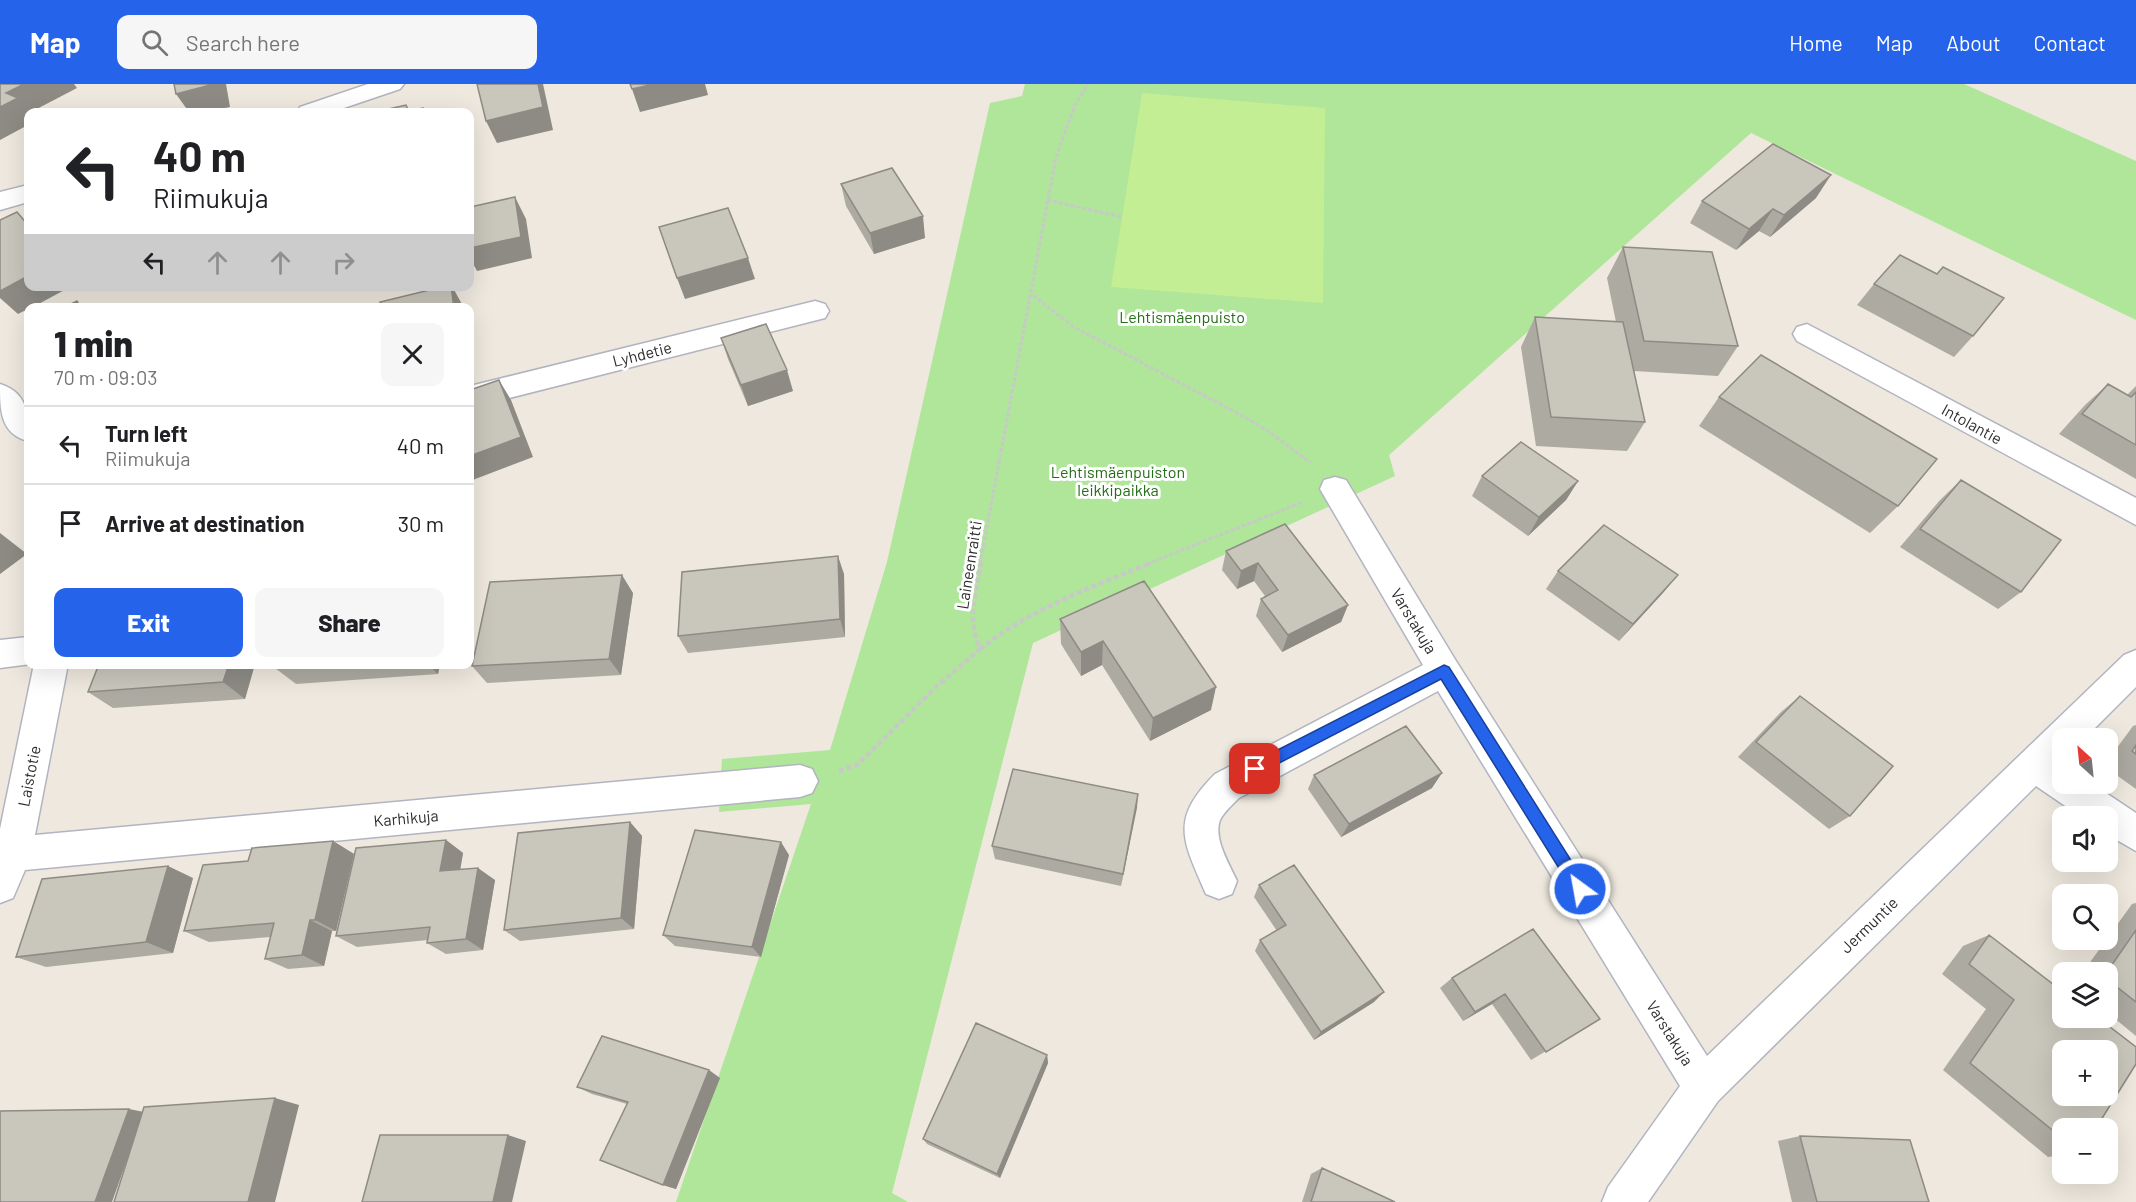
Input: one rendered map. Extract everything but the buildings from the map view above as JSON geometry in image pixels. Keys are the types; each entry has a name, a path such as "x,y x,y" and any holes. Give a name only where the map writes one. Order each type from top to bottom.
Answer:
{"street":[{"path":"321,108 392,84"},
{"path":"0,201 24,195"},
{"name":"Lyhdetie","path":"474,396 815,312"},
{"name":"Intolantie","path":"1807,334 2136,513"},
{"path":"0,395 24,425"},
{"name":"Varstakuja","path":"1335,489 1444,671 1704,1087"},
{"path":"0,654 24,651"},
{"name":"Jermuntie","path":"1623,1202 1704,1087 2136,665"},
{"name":"Laistotie","path":"7,870 50,669"},
{"path":"1219,881 1205,848 1200,824 1208,804 1227,786 1444,671"},
{"path":"2035,765 2136,834"},
{"name":"Karhikuja","path":"7,870 800,781"}],"path":[{"name":"Laineenraitti","path":"980,649 972,630 974,598 1033,294 1047,200 1067,124 1078,95 1088,84"},
{"path":"1047,200 1122,217"},
{"path":"800,781 857,765 935,688 1005,629 1068,596 1335,489 1311,464 1271,433 1072,326 1033,294"}],"green space":[{"name":"Lehtismäenpuisto","path":"1025,84 1964,84 2136,161 2136,320 1751,133 1389,455 1395,476 1033,643 892,1193 908,1202 676,1202 811,804 719,812 722,759 830,750 887,562 990,103 1022,96"},
{"path":"1142,93 1325,108 1323,303 1111,287"}],"route":[{"path":"1255,769 1444,671 1580,889"}],"park label":[{"name":"Lehtismäenpuiston leikkipaikka","path":"1118,481"}]}
